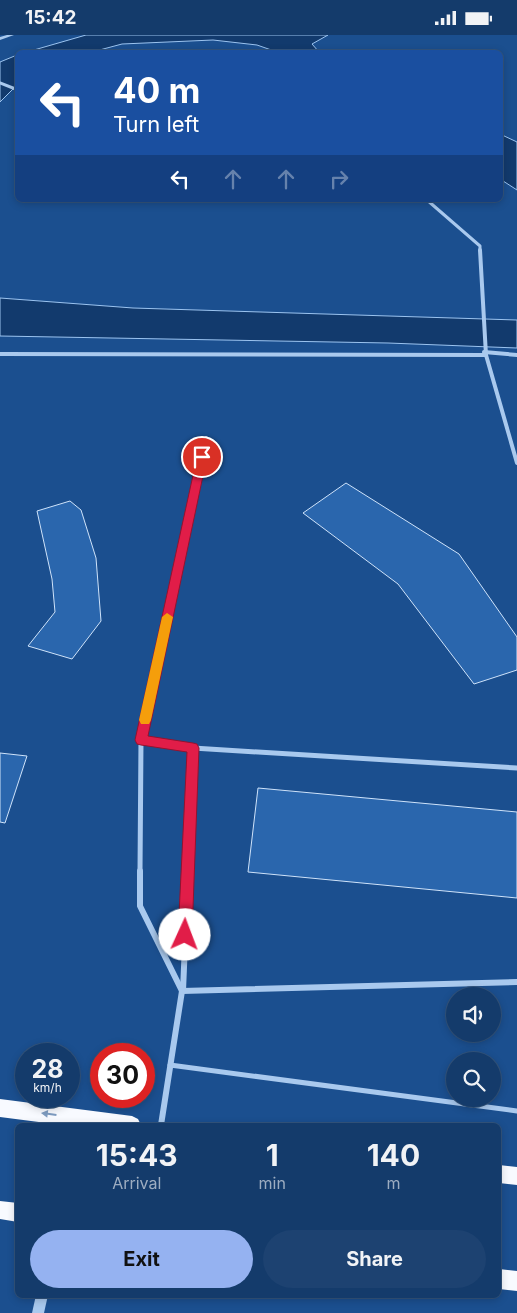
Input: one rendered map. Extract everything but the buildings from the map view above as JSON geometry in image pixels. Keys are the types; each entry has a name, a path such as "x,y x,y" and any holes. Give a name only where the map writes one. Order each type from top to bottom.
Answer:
{"highway":[{"path":"0,1108 116,1123"},
{"path":"501,1174 517,1176"},
{"path":"0,1210 15,1212"},
{"path":"501,1279 517,1281"}],"street":[{"path":"0,39 12,35"},
{"path":"0,83 15,89"},
{"path":"429,202 480,247 485,354 517,463"},
{"path":"0,354 517,355"},
{"path":"182,991 140,906 141,740 206,438"},
{"path":"141,740 193,748 517,768"},
{"path":"161,1123 182,991 193,748"},
{"path":"182,991 517,982"},
{"path":"38,1313 41,1298"}],"lane":[{"path":"170,1065 517,1111"}],"water":[{"path":"86,35 328,35 312,44 317,50 271,50 257,45 213,40 122,44 100,50 34,50"},
{"path":"15,56 15,87 0,102 0,62"},
{"path":"503,135 517,142 517,190 503,181"},
{"path":"0,298 133,308 517,320 517,348 388,343 0,336"}],"slow traffic":[{"path":"145,720 167,617"}],"route":[{"path":"185,935 193,748 141,740 202,457"}]}
